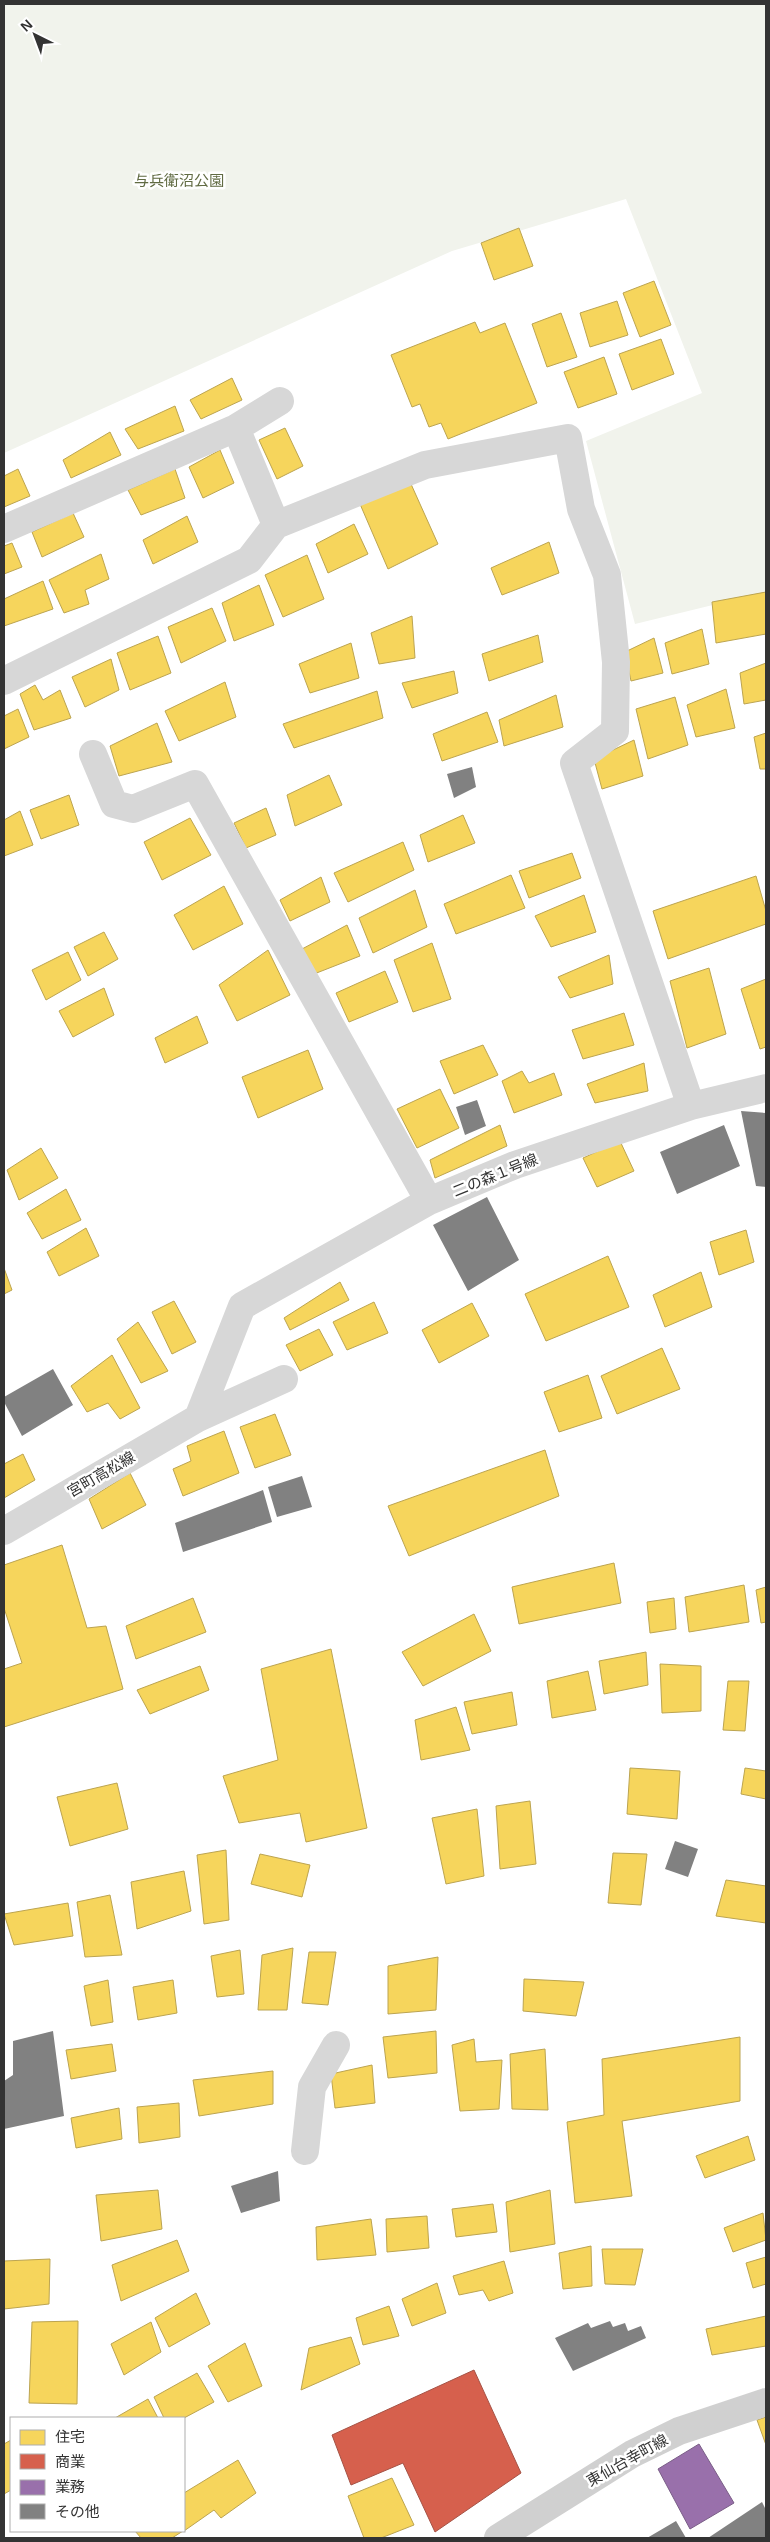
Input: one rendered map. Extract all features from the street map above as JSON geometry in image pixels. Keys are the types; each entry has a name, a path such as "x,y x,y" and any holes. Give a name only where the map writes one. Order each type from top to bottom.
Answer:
{"street":[{"path":"4,529 236,428 280,401"},
{"path":"236,428 276,525"},
{"path":"4,681 249,560 276,525 425,465 568,438 580,509 607,575 616,662 615,731 574,763 690,1106"},
{"path":"93,754 114,804 133,809 195,784 429,1201"},
{"name":"二の森１号線","path":"198,1418 242,1306 429,1201 515,1165 690,1106 766,1088"},
{"name":"宮町高松線","path":"4,1531 198,1418 284,1379"},
{"path":"304,2152 312,2087 336,2044"},
{"name":"東仙台幸町線","path":"498,2538 632,2454 679,2431 766,2402"}],"green space":[{"name":"与兵衛沼公園","path":"4,4 766,4 766,592 635,624 586,441 702,393 626,199 452,251 4,453"}],"building: 住宅":[{"path":"519,228 533,266 494,280 481,243"},
{"path":"654,281 671,325 640,337 623,293"},
{"path":"617,301 628,335 590,347 580,313"},
{"path":"561,313 577,357 547,367 532,324"},
{"path":"475,322 480,333 505,323 537,403 448,439 441,423 429,427 420,404 412,407 391,355"},
{"path":"661,339 674,374 632,390 619,354"},
{"path":"604,357 617,394 578,408 564,372"},
{"path":"232,378 242,400 201,419 190,400"},
{"path":"175,406 184,431 138,449 125,429"},
{"path":"285,428 303,466 277,479 259,440"},
{"path":"110,432 121,455 71,478 63,460"},
{"path":"220,450 234,483 203,498 189,467"},
{"path":"18,469 30,496 4,507 4,476"},
{"path":"175,469 185,498 141,515 128,490"},
{"path":"411,484 438,544 388,569 360,504"},
{"path":"73,513 84,537 42,557 32,532"},
{"path":"187,516 198,542 153,564 143,540"},
{"path":"354,524 368,554 328,573 316,544"},
{"path":"549,542 559,573 502,595 491,568"},
{"path":"12,543 22,567 4,574 4,546"},
{"path":"101,554 109,579 85,590 89,604 64,613 49,580"},
{"path":"307,555 324,599 283,617 265,575"},
{"path":"43,581 53,609 4,626 4,599"},
{"path":"259,585 274,625 234,641 222,603"},
{"path":"766,592 766,634 716,643 712,602"},
{"path":"212,608 226,641 181,663 168,627"},
{"path":"412,616 415,658 379,664 371,633"},
{"path":"702,629 709,664 672,674 665,643"},
{"path":"538,635 543,662 489,681 482,654"},
{"path":"158,636 171,673 130,690 117,653"},
{"path":"654,638 663,673 631,681 625,652"},
{"path":"351,643 359,678 310,693 299,664"},
{"path":"111,659 119,690 85,707 72,677"},
{"path":"766,663 766,700 744,704 740,673"},
{"path":"454,671 458,693 412,708 402,683"},
{"path":"225,682 236,717 179,741 165,711"},
{"path":"35,685 43,700 60,690 71,718 34,730 20,694"},
{"path":"726,689 735,728 696,737 687,705"},
{"path":"377,691 383,718 294,748 283,724"},
{"path":"556,695 563,727 504,746 499,720"},
{"path":"675,697 688,745 648,759 636,709"},
{"path":"18,709 29,737 4,749 4,716"},
{"path":"487,712 498,742 442,761 433,734"},
{"path":"157,723 172,762 119,776 110,746"},
{"path":"766,733 766,769 760,769 754,737"},
{"path":"634,740 643,776 602,789 594,759"},
{"path":"329,775 342,805 295,826 287,795"},
{"path":"69,795 79,825 41,839 30,810"},
{"path":"266,808 276,835 246,848 234,823"},
{"path":"20,811 33,845 4,856 4,820"},
{"path":"463,815 475,843 428,862 420,835"},
{"path":"190,818 211,855 162,880 144,842"},
{"path":"403,842 414,870 348,902 334,873"},
{"path":"572,853 581,878 529,898 519,871"},
{"path":"511,875 525,908 456,934 444,904"},
{"path":"756,876 766,911 766,924 668,959 653,911"},
{"path":"321,877 330,902 290,921 280,900"},
{"path":"224,886 243,924 193,950 174,915"},
{"path":"415,890 427,927 373,953 359,918"},
{"path":"584,895 596,932 551,947 535,916"},
{"path":"347,925 360,956 314,974 302,949"},
{"path":"104,932 118,959 88,976 74,947"},
{"path":"432,943 451,999 413,1012 394,960"},
{"path":"268,950 290,995 237,1021 219,985"},
{"path":"68,952 81,980 46,1000 32,970"},
{"path":"609,955 613,984 570,998 558,977"},
{"path":"709,968 726,1034 687,1048 670,981"},
{"path":"385,971 398,1002 349,1022 336,993"},
{"path":"766,979 766,1047 760,1049 741,989"},
{"path":"104,988 114,1015 73,1037 59,1011"},
{"path":"624,1013 634,1045 583,1059 572,1030"},
{"path":"197,1016 208,1043 165,1063 155,1038"},
{"path":"483,1045 498,1075 454,1094 440,1061"},
{"path":"308,1050 323,1089 258,1118 242,1077"},
{"path":"644,1063 648,1091 595,1103 587,1084"},
{"path":"522,1071 529,1083 554,1073 562,1095 514,1113 502,1081"},
{"path":"440,1089 459,1128 417,1148 397,1109"},
{"path":"500,1125 507,1146 435,1178 430,1160"},
{"path":"620,1141 634,1171 597,1187 583,1158"},
{"path":"41,1148 58,1178 19,1200 7,1170"},
{"path":"66,1189 81,1220 42,1239 27,1213"},
{"path":"86,1228 99,1256 59,1276 47,1252"},
{"path":"746,1230 754,1262 719,1275 710,1242"},
{"path":"608,1256 629,1307 546,1341 525,1294"},
{"path":"4,1268 12,1290 4,1294"},
{"path":"701,1272 712,1307 665,1327 653,1295"},
{"path":"340,1282 349,1300 290,1330 284,1318"},
{"path":"174,1301 196,1342 172,1354 152,1312"},
{"path":"374,1302 388,1333 347,1350 333,1322"},
{"path":"472,1303 489,1336 439,1363 422,1330"},
{"path":"138,1322 168,1371 141,1383 117,1339"},
{"path":"319,1329 333,1355 300,1371 286,1345"},
{"path":"662,1348 680,1389 617,1414 601,1376"},
{"path":"112,1355 140,1408 120,1419 108,1403 87,1412 71,1386"},
{"path":"588,1375 602,1418 559,1432 544,1392"},
{"path":"275,1414 291,1455 255,1468 240,1427"},
{"path":"224,1431 239,1473 183,1496 173,1469 191,1461 187,1446"},
{"path":"545,1450 559,1496 409,1556 388,1506"},
{"path":"23,1454 35,1480 4,1498 4,1464"},
{"path":"130,1473 146,1505 102,1529 89,1499"},
{"path":"62,1545 87,1628 106,1626 123,1689 4,1727 4,1669 22,1663 4,1608 4,1565"},
{"path":"614,1563 621,1603 519,1624 512,1587"},
{"path":"744,1585 749,1622 689,1632 685,1597"},
{"path":"766,1587 766,1622 761,1623 756,1590"},
{"path":"193,1598 206,1632 136,1659 126,1626"},
{"path":"674,1598 676,1629 650,1633 647,1602"},
{"path":"474,1614 491,1651 423,1686 402,1652"},
{"path":"331,1649 367,1828 306,1842 300,1813 239,1823 223,1776 278,1760 261,1669"},
{"path":"646,1652 648,1685 604,1694 599,1661"},
{"path":"660,1664 701,1666 701,1711 662,1713"},
{"path":"200,1666 209,1690 150,1714 137,1690"},
{"path":"588,1671 596,1710 552,1718 547,1681"},
{"path":"728,1681 749,1681 745,1731 723,1730"},
{"path":"512,1692 517,1725 472,1734 464,1702"},
{"path":"456,1707 470,1750 421,1760 415,1720"},
{"path":"630,1768 680,1771 677,1819 627,1814"},
{"path":"745,1768 766,1771 766,1799 741,1794"},
{"path":"117,1783 128,1829 70,1846 57,1797"},
{"path":"530,1801 536,1864 500,1869 496,1806"},
{"path":"477,1809 484,1876 446,1884 432,1818"},
{"path":"226,1850 229,1920 204,1924 197,1855"},
{"path":"613,1853 647,1854 641,1905 608,1903"},
{"path":"260,1854 310,1865 302,1897 251,1884"},
{"path":"184,1871 191,1911 137,1929 131,1882"},
{"path":"726,1880 766,1886 766,1923 716,1916"},
{"path":"110,1895 122,1955 85,1957 77,1902"},
{"path":"68,1903 73,1936 14,1945 4,1914"},
{"path":"293,1948 287,2010 258,2010 262,1955"},
{"path":"240,1950 244,1994 217,1997 211,1956"},
{"path":"309,1952 336,1952 328,2005 302,2003"},
{"path":"438,1957 436,2010 388,2014 388,1966"},
{"path":"524,1979 584,1982 576,2016 523,2011"},
{"path":"108,1980 113,2022 91,2026 84,1986"},
{"path":"173,1980 177,2013 138,2020 133,1987"},
{"path":"436,2031 437,2073 388,2078 383,2037"},
{"path":"740,2037 740,2101 622,2121 632,2196 575,2203 567,2122 604,2115 602,2059"},
{"path":"474,2039 476,2062 502,2060 499,2109 460,2111 452,2045"},
{"path":"112,2044 116,2071 71,2079 66,2050"},
{"path":"545,2049 548,2110 512,2109 510,2054"},
{"path":"372,2065 375,2103 335,2108 331,2074"},
{"path":"273,2071 273,2104 199,2116 193,2080"},
{"path":"179,2103 180,2137 139,2143 137,2107"},
{"path":"119,2108 122,2139 76,2148 71,2118"},
{"path":"748,2136 755,2160 705,2178 696,2156"},
{"path":"158,2190 162,2229 101,2241 96,2195"},
{"path":"550,2190 555,2244 510,2252 506,2202"},
{"path":"493,2204 497,2232 456,2237 452,2209"},
{"path":"763,2213 766,2240 733,2252 724,2228"},
{"path":"427,2216 429,2248 387,2252 386,2219"},
{"path":"371,2219 376,2255 317,2260 316,2227"},
{"path":"177,2240 189,2271 121,2301 112,2265"},
{"path":"591,2246 592,2286 563,2289 559,2253"},
{"path":"602,2249 643,2249 635,2285 605,2284"},
{"path":"766,2257 766,2284 753,2288 746,2263"},
{"path":"50,2259 49,2304 4,2309 4,2261"},
{"path":"504,2261 513,2293 489,2301 483,2290 459,2295 453,2276"},
{"path":"437,2283 446,2313 412,2326 402,2299"},
{"path":"196,2293 210,2324 169,2347 155,2318"},
{"path":"389,2306 399,2336 363,2345 356,2318"},
{"path":"766,2316 766,2346 712,2355 706,2329"},
{"path":"78,2321 77,2404 29,2403 32,2322"},
{"path":"151,2322 161,2352 124,2375 111,2344"},
{"path":"351,2337 360,2364 301,2390 309,2348"},
{"path":"245,2343 262,2386 228,2402 208,2366"},
{"path":"197,2373 214,2402 185,2417 164,2417 154,2397"},
{"path":"148,2399 157,2417 117,2417"},
{"path":"766,2417 766,2445 757,2420"},
{"path":"10,2441 10,2491 4,2494 4,2444"},
{"path":"238,2460 256,2493 221,2518 214,2510 185,2530 185,2492"},
{"path":"392,2478 414,2525 381,2538 364,2538 348,2496"},
{"path":"136,2532 181,2532 172,2538 141,2538"}],"building: 商業":[{"path":"474,2370 521,2473 435,2532 403,2463 351,2485 332,2435"}],"building: 業務":[{"path":"699,2444 734,2503 690,2529 658,2469"}],"building: その他":[{"path":"472,767 476,787 454,798 447,774"},
{"path":"477,1100 486,1126 465,1135 456,1107"},
{"path":"741,1111 766,1113 766,1187 756,1186"},
{"path":"724,1125 740,1166 677,1194 660,1152"},
{"path":"487,1197 519,1260 468,1291 433,1225"},
{"path":"53,1369 73,1405 22,1436 4,1402 4,1397"},
{"path":"302,1476 312,1507 277,1517 268,1487"},
{"path":"263,1490 272,1522 183,1552 175,1523"},
{"path":"675,1841 698,1849 688,1877 665,1869"},
{"path":"53,2031 64,2116 4,2129 4,2081 13,2075 13,2041"},
{"path":"278,2171 280,2201 241,2213 231,2186"},
{"path":"610,2321 613,2327 625,2323 628,2331 641,2326 646,2338 573,2371 555,2338 588,2323 591,2328"},
{"path":"762,2502 766,2510 766,2538 708,2538"},
{"path":"676,2521 686,2538 647,2538"}]}
